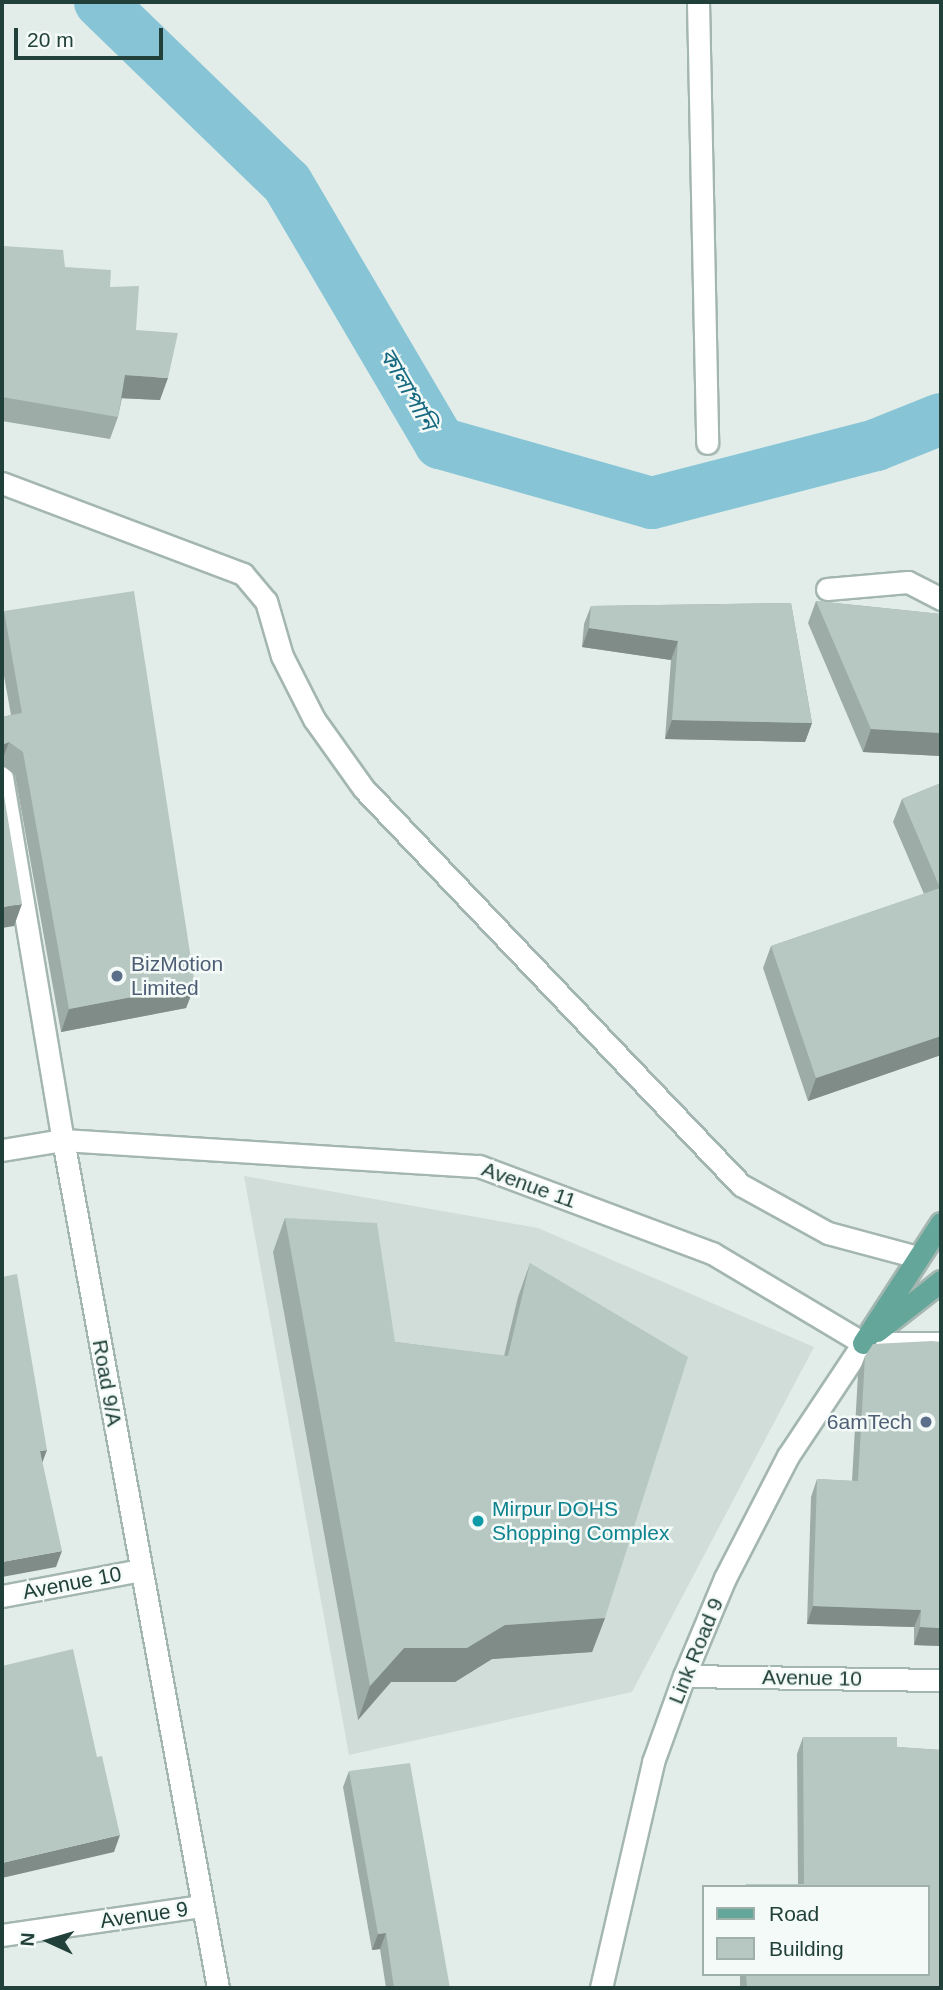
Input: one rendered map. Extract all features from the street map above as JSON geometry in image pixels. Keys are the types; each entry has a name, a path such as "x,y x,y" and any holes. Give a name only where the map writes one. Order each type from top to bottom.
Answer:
{"main road":[{"name":"Link Road 9","path":"863,1343 941,1223"},
{"name":"Link Road 9","path":"863,1343 941,1281"}],"street":[{"path":"698,2 707,443"},
{"path":"2,483 243,574 265,601 282,656 314,719 364,789 741,1185 828,1233 917,1257"},
{"path":"827,589 908,582 941,599"},
{"name":"Road 9/A","path":"2,777 63,1140 218,1988"},
{"name":"Avenue 11","path":"2,1150 63,1140 479,1166 712,1253 863,1343"},
{"path":"863,1343 941,1343"},
{"name":"Link Road 9","path":"601,1988 653,1762 684,1676 725,1578 788,1456 863,1343"},
{"name":"Avenue 10","path":"2,1596 141,1570"},
{"name":"Avenue 10","path":"684,1676 941,1680"},
{"name":"Avenue 9","path":"2,1935 202,1906"}],"shaded area":[{"path":"244,1176 538,1228 814,1347 632,1692 349,1755"}],"building":[{"path":"3,246 63,250 65,267 111,270 110,287 139,286 136,330 178,333 168,378 125,375 118,417 2,397"},
{"path":"134,591 195,985 69,1009 23,752 9,742 2,745 2,717 22,713 4,611"},
{"path":"816,601 941,614 941,733 871,729"},
{"path":"791,603 812,723 672,720 678,641 589,628 591,606"},
{"path":"2,783 22,904 2,907"},
{"path":"941,783 941,1036 816,1078 771,946 940,888 902,799"},
{"name":"Mirpur DOHS Shopping Complex","path":"285,1218 377,1223 395,1342 508,1356 530,1263 688,1357 605,1618 505,1625 467,1648 404,1648 370,1686"},
{"path":"17,1274 47,1450 40,1451 62,1551 2,1562 2,1277"},
{"path":"941,1342 941,1628 920,1627 921,1610 813,1606 817,1479 858,1481 865,1356 873,1344"},
{"path":"73,1649 97,1757 102,1756 120,1835 2,1863 2,1666"},
{"path":"803,1737 897,1737 897,1747 941,1750 941,1988 747,1988 746,1976 929,1976 929,1885 746,1885 804,1884"},
{"path":"410,1763 450,1988 394,1988 386,1933 378,1934 349,1771"}],"waterway":[{"name":"কালাপানি","path":"100,2 287,183 440,443 652,503 876,445 941,419"}],"place":[{"name":"BizMotion Limited","path":"117,976"},
{"name":"6amTech","path":"926,1422"},
{"name":"Mirpur DOHS Shopping Complex","path":"478,1521"}]}
